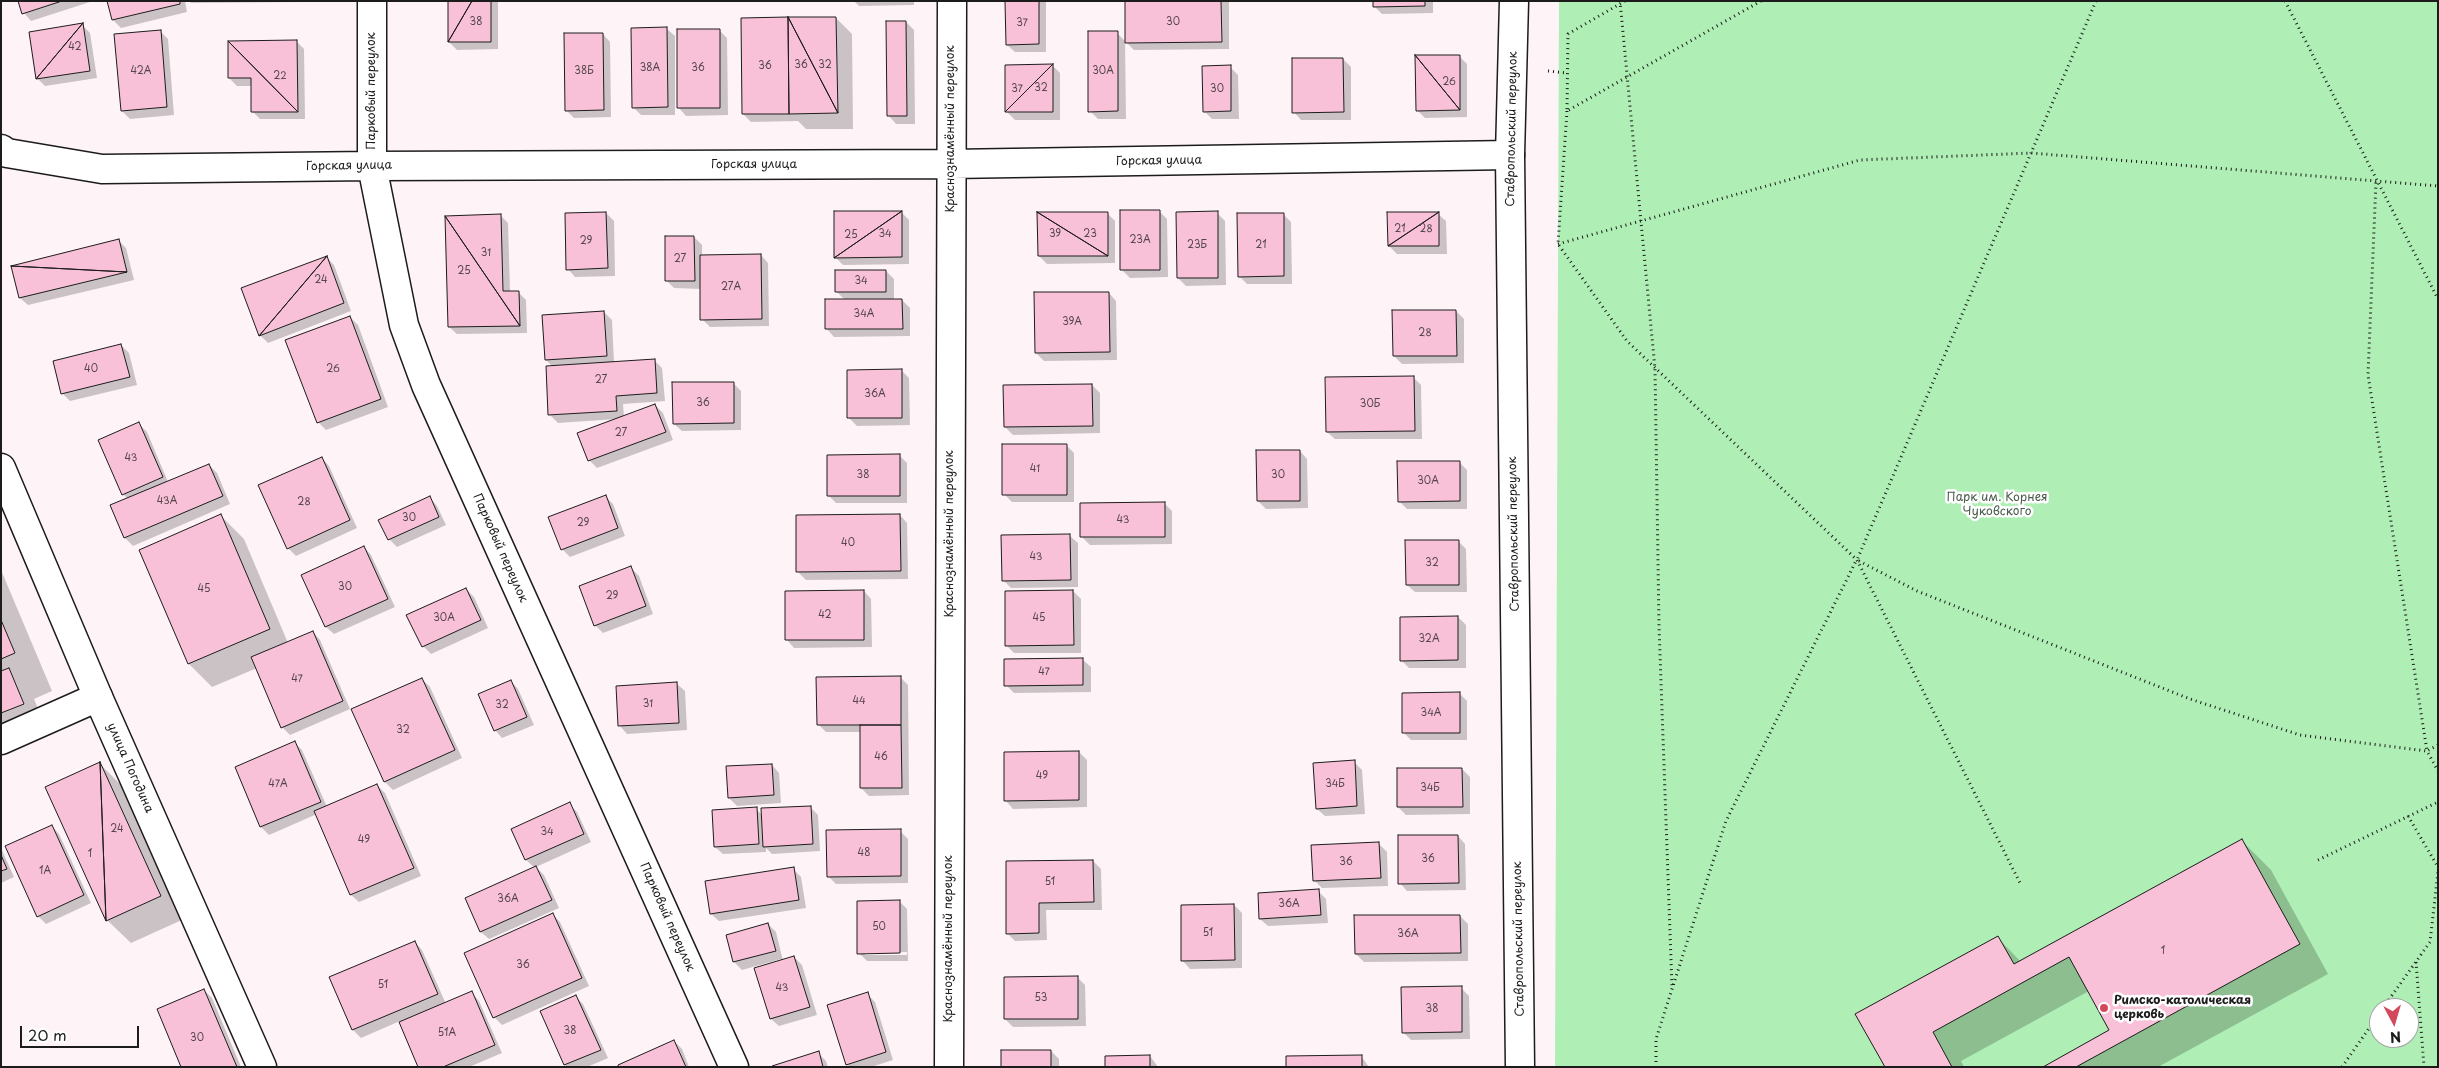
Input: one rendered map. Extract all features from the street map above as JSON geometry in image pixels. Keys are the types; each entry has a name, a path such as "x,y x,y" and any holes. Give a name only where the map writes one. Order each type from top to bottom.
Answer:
{"street":[{"name":"Парковый переулок","path":"372,1 372,166 404,325 426,385 734,1067"},
{"name":"Краснознамённый переулок","path":"949,1067 952,1"},
{"name":"Ставропольский переулок","path":"1514,1 1510,156 1520,1067"},
{"name":"Горская улица","path":"1,149 7,153 102,169 951,164 1510,156"},
{"name":"улица Погодина","path":"1,468 98,696 262,1067"},
{"path":"1,740 98,696"}],"path":[{"path":"1625,1 1568,34 1567,111 1558,244 1627,341 1857,560 1917,591 2190,699 2300,735 2427,751 2438,745"},
{"path":"1567,111 1761,1"},
{"path":"1656,1067 1656,1039 1726,821 1857,560 2096,1"},
{"path":"2285,1 2438,299"},
{"path":"1620,3 1643,221 1656,369 1659,636 1672,988"},
{"path":"1558,244 1860,160 2031,153 2438,186"},
{"path":"2376,181 2368,375 2427,751 2438,771"},
{"path":"1857,560 2020,883"},
{"path":"2318,860 2438,802"},
{"path":"2408,816 2438,867"},
{"path":"2390,998 2430,942 2438,872"},
{"path":"2416,962 2424,1067"},
{"path":"2342,1067 2369,1028"}],"green space":[{"name":"Парк им. Корнея Чуковского","path":"1559,1 2438,1 2438,1067 1555,1067"}],"building":[{"path":"18,1 62,1 22,14"},
{"path":"107,1 180,1 180,4 112,20"},
{"path":"448,1 472,1 448,42"},
{"path":"472,1 491,1 491,42 448,42"},
{"path":"1005,1 1039,1 1039,44 1006,45"},
{"path":"1125,1 1221,1 1222,42 1125,43"},
{"path":"1373,1 1425,1 1425,6 1373,7"},
{"path":"788,17 836,17 838,113"},
{"path":"788,17 838,113 789,114"},
{"path":"788,17 789,114 742,114 741,18"},
{"path":"886,21 906,21 907,116 887,116"},
{"path":"83,23 36,79 29,32"},
{"path":"83,23 90,71 36,79"},
{"path":"667,27 668,107 632,108 631,28"},
{"path":"677,29 720,29 720,108 677,108"},
{"path":"161,30 167,107 121,111 114,34"},
{"path":"1088,31 1118,31 1118,111 1088,112"},
{"path":"564,33 603,33 604,110 565,111"},
{"path":"297,40 298,112 228,41"},
{"path":"228,41 298,112 251,112 251,78 228,78"},
{"path":"1415,55 1460,55 1460,110"},
{"path":"1415,55 1460,110 1416,111"},
{"path":"1292,58 1343,58 1344,112 1292,113"},
{"path":"1053,64 1053,112 1005,112"},
{"path":"1053,64 1005,112 1005,65"},
{"path":"1231,65 1231,111 1203,112 1202,66"},
{"path":"1120,210 1160,210 1160,270 1120,270"},
{"path":"834,211 902,211 834,258"},
{"path":"902,211 902,257 834,258"},
{"path":"1218,211 1218,278 1177,278 1176,212"},
{"path":"606,212 608,268 566,270 565,213"},
{"path":"1037,212 1108,212 1108,256"},
{"path":"1037,212 1108,256 1038,256"},
{"path":"1387,212 1439,212 1388,246"},
{"path":"1439,212 1439,246 1388,246"},
{"path":"1237,213 1284,213 1284,276 1238,277"},
{"path":"501,214 503,291 519,291 520,326 445,216"},
{"path":"445,216 520,326 448,327"},
{"path":"665,236 694,236 695,281 665,281"},
{"path":"119,239 127,272 11,266"},
{"path":"761,254 762,319 700,320 700,255"},
{"path":"327,256 344,303 259,336"},
{"path":"327,256 259,336 241,288"},
{"path":"11,266 127,272 19,298"},
{"path":"835,270 886,270 886,292 835,292"},
{"path":"1034,292 1109,292 1110,352 1035,353"},
{"path":"825,299 902,299 903,329 825,329"},
{"path":"1392,310 1456,310 1457,356 1393,356"},
{"path":"604,311 607,356 545,360 542,315"},
{"path":"350,316 381,399 317,423 285,340"},
{"path":"121,344 130,377 61,394 53,361"},
{"path":"655,359 657,393 616,396 617,411 548,415 546,366"},
{"path":"902,369 902,418 847,418 847,370"},
{"path":"1414,376 1415,431 1326,432 1325,377"},
{"path":"672,382 734,382 734,423 673,424"},
{"path":"1092,384 1093,426 1004,427 1003,385"},
{"path":"655,404 666,432 588,461 577,433"},
{"path":"139,422 163,477 122,495 98,440"},
{"path":"1002,444 1067,444 1067,495 1002,495"},
{"path":"1256,450 1300,450 1300,501 1257,501"},
{"path":"900,454 900,496 827,496 827,455"},
{"path":"322,457 350,520 287,549 258,485"},
{"path":"1397,461 1460,461 1460,501 1398,502"},
{"path":"209,464 223,496 124,538 110,505"},
{"path":"606,495 618,528 561,550 548,517"},
{"path":"430,496 439,517 388,540 378,520"},
{"path":"1165,502 1165,537 1080,537 1080,503"},
{"path":"221,514 270,629 188,664 139,550"},
{"path":"900,514 901,571 796,572 796,515"},
{"path":"1070,534 1071,580 1002,581 1001,535"},
{"path":"1405,540 1459,540 1459,585 1406,585"},
{"path":"364,546 388,599 325,627 301,575"},
{"path":"631,566 646,606 594,626 579,586"},
{"path":"466,588 481,620 422,647 406,615"},
{"path":"864,590 864,640 785,640 785,591"},
{"path":"1073,590 1074,645 1005,646 1005,591"},
{"path":"1458,616 1458,660 1400,661 1400,617"},
{"path":"1,620 15,653 1,659"},
{"path":"313,631 343,701 281,728 251,657"},
{"path":"1083,658 1083,685 1004,686 1004,659"},
{"path":"9,668 24,704 1,713 1,671"},
{"path":"901,676 901,725 817,725 816,677"},
{"path":"422,678 455,750 384,782 351,709"},
{"path":"511,680 527,717 494,731 478,694"},
{"path":"677,682 679,723 618,726 616,686"},
{"path":"1460,692 1460,733 1402,733 1402,693"},
{"path":"860,725 901,725 902,788 860,788"},
{"path":"295,741 321,802 260,827 235,767"},
{"path":"1079,751 1079,800 1004,801 1004,752"},
{"path":"1355,760 1357,806 1316,809 1313,763"},
{"path":"100,762 161,896 106,921"},
{"path":"100,762 106,921 45,787"},
{"path":"772,764 774,795 728,798 726,766"},
{"path":"1397,768 1462,768 1463,807 1397,807"},
{"path":"377,784 414,868 350,895 314,811"},
{"path":"570,802 584,834 525,860 511,829"},
{"path":"811,806 813,844 763,847 761,808"},
{"path":"757,807 759,844 714,847 712,810"},
{"path":"52,825 84,895 37,917 5,846"},
{"path":"901,829 901,876 827,877 826,830"},
{"path":"1398,835 1458,835 1459,883 1398,884"},
{"path":"2242,839 2300,944 2076,1067 2043,1067 2109,1030 2069,957 1933,1032 1952,1067 1885,1067 1855,1014 1998,936 2014,964"},
{"path":"1379,842 1381,878 1313,881 1311,845"},
{"path":"1,855 7,869 1,871"},
{"path":"1093,860 1094,902 1039,903 1039,933 1006,934 1006,861"},
{"path":"536,866 552,900 480,932 465,898"},
{"path":"794,867 799,900 710,914 705,881"},
{"path":"1319,889 1321,915 1259,919 1258,893"},
{"path":"900,900 900,953 857,954 857,901"},
{"path":"1234,904 1235,960 1181,961 1181,905"},
{"path":"553,913 582,978 493,1018 464,953"},
{"path":"1354,915 1460,915 1461,953 1355,954"},
{"path":"768,923 776,951 733,962 726,935"},
{"path":"415,941 438,994 352,1030 329,977"},
{"path":"794,956 810,1007 770,1019 754,968"},
{"path":"1078,976 1078,1019 1004,1019 1004,977"},
{"path":"1462,986 1462,1032 1402,1033 1401,987"},
{"path":"204,989 237,1067 181,1067 157,1009"},
{"path":"472,991 495,1045 443,1067 418,1067 399,1022"},
{"path":"868,992 886,1052 846,1065 827,1005"},
{"path":"576,995 601,1050 564,1065 540,1011"},
{"path":"674,1040 686,1067 618,1067 618,1065"},
{"path":"1001,1050 1051,1050 1051,1067 1001,1067"},
{"path":"819,1051 823,1067 772,1067 772,1066"},
{"path":"1150,1055 1150,1067 1105,1067 1105,1056"},
{"path":"1362,1055 1362,1067 1286,1067 1286,1056"}],"place":[{"name":"Римско-католическая церковь","path":"2104,1008"}]}
